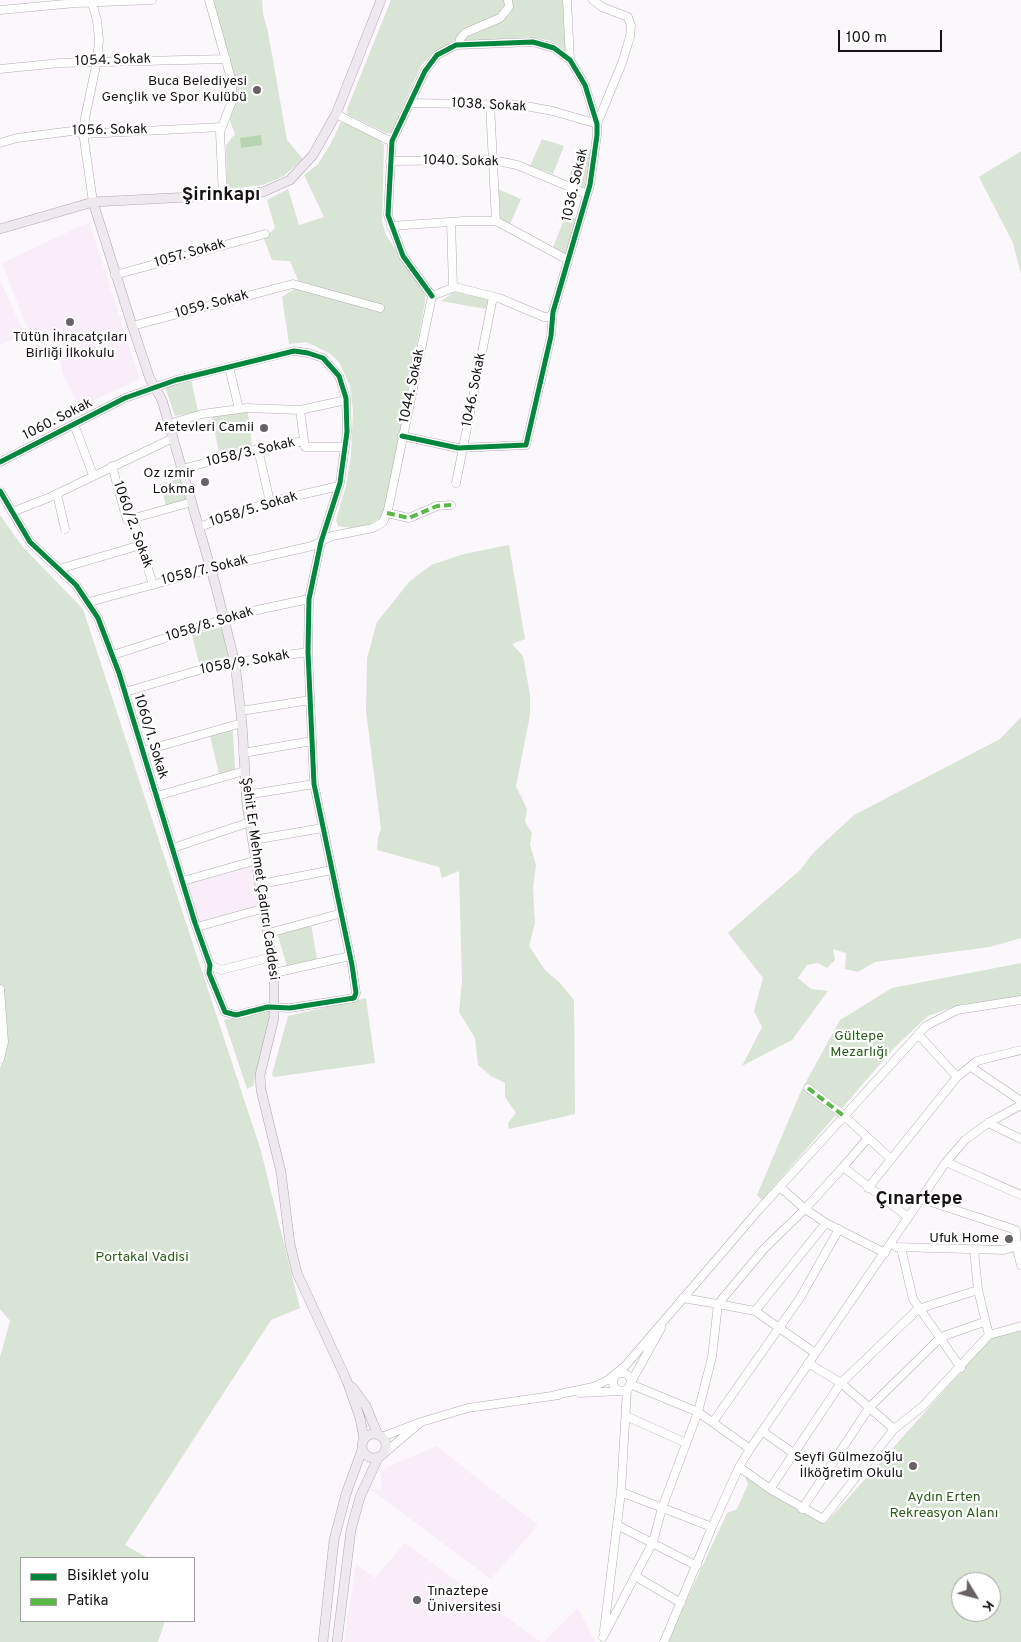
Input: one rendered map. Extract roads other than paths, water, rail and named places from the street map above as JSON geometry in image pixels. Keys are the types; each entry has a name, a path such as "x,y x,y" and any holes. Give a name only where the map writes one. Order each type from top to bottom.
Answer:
{"main road":[{"path":"0,230 93,202 223,197 263,192 290,180 313,155 336,114 380,0"},
{"name":"Şehit Er Mehmet Çadırcı Caddesi","path":"93,202 132,326 155,387 162,400 211,569 235,663 241,711 246,795 274,973 274,1008 260,1082 280,1172 291,1250 304,1293 347,1381 360,1418 364,1439"},
{"name":"Şehit Er Mehmet Çadırcı Caddesi","path":"347,1381 366,1406 380,1436"},
{"path":"323,1642 334,1540 346,1494 362,1450 364,1439 370,1435 380,1436 386,1448 360,1497 351,1530 337,1642"},
{"path":"362,1450 370,1458 380,1457"}],"street":[{"path":"0,10 37,5 152,0"},
{"path":"209,0 232,82 232,101 220,132 223,197"},
{"path":"459,45 460,39 465,33 493,23 500,18 508,6 508,0"},
{"path":"567,0 570,60"},
{"path":"593,0 602,7 628,18 631,26 630,37 622,63 596,124"},
{"path":"92,2 99,40 98,61 85,118 84,134 93,202"},
{"name":"1036. Sokak","path":"402,436 464,448 526,445 551,336 553,312 587,194 596,149 596,124 585,85 570,60 554,48 533,42 459,45 445,50 431,62 410,103 392,142 388,215 403,256 432,296"},
{"name":"1054. Sokak","path":"0,69 98,61 226,58"},
{"name":"1038. Sokak","path":"410,103 520,105 596,124"},
{"path":"490,104 496,222"},
{"path":"336,114 392,142"},
{"name":"1056. Sokak","path":"0,143 47,133 72,131 84,134 222,126"},
{"name":"1040. Sokak","path":"390,161 493,160 517,165 587,194"},
{"path":"451,222 453,287"},
{"path":"391,226 451,222 496,222 568,260"},
{"name":"1057. Sokak","path":"115,275 265,234"},
{"name":"1059. Sokak","path":"132,326 293,284 380,308"},
{"path":"432,296 453,287 465,288 544,317 550,317 553,312"},
{"name":"1044. Sokak","path":"388,513 402,436 432,296"},
{"name":"1046. Sokak","path":"456,484 493,297"},
{"name":"1060. Sokak","path":"0,462 125,398 155,387 228,367 294,351 308,353 327,361 337,372 343,384 346,400 345,447 339,486 321,542 309,599 308,652 314,784 342,913 356,996 338,1001 274,1008"},
{"path":"228,367 239,409"},
{"path":"169,424 202,414 239,409 300,410 346,400"},
{"path":"300,410 304,441"},
{"name":"1060/2. Sokak","path":"74,424 94,475"},
{"path":"12,512 57,494 173,438"},
{"name":"1058/3. Sokak","path":"182,469 258,449 304,441 305,447 345,447"},
{"path":"258,449 270,502"},
{"name":"1060/2. Sokak","path":"112,466 127,520 133,518 153,584"},
{"name":"1058/5. Sokak","path":"199,528 270,502 339,486"},
{"name":"1060/1. Sokak","path":"0,491 30,542 76,585 89,602 113,655 210,965 209,973 222,1006 230,1015 268,1007 274,1008"},
{"path":"57,494 65,529"},
{"path":"133,518 192,502"},
{"path":"321,542 332,536 373,528 383,522 388,513 409,518 436,506 451,505"},
{"name":"1058/7. Sokak","path":"89,602 321,542"},
{"path":"59,569 141,545"},
{"name":"1058/8. Sokak","path":"113,655 224,621 243,613 309,599"},
{"name":"1058/9. Sokak","path":"124,692 216,666 308,652"},
{"path":"241,711 310,700"},
{"path":"143,751 242,723"},
{"path":"243,754 312,741"},
{"path":"156,796 244,771"},
{"path":"246,795 314,784"},
{"path":"173,848 250,822"},
{"path":"253,840 323,828"},
{"path":"183,881 256,860"},
{"path":"261,884 332,870"},
{"path":"197,927 265,908"},
{"path":"269,932 342,913"},
{"path":"274,973 350,956"},
{"path":"210,965 214,969 221,970 272,957"},
{"path":"0,989 4,1042 0,1059"},
{"path":"750,1449 698,1412 626,1388 614,1386 613,1380 780,1187 918,1034 936,1020 957,1010 1021,1000"},
{"path":"918,1034 957,1077"},
{"path":"868,1188 957,1077 977,1061 1021,1050"},
{"path":"664,1642 712,1527 739,1467 750,1449 946,1162 966,1140 988,1123 1021,1103 971,1067"},
{"path":"808,1088 845,1117 891,1159"},
{"path":"988,1123 1021,1139"},
{"path":"604,1640 653,1542 662,1508 698,1412 712,1357 718,1304 764,1249 805,1209 868,1138"},
{"path":"946,1162 1021,1195"},
{"path":"843,1167 908,1217"},
{"path":"780,1187 805,1209 826,1223 887,1250 900,1248 1004,1250 1018,1245"},
{"path":"922,1199 1016,1230 1021,1265"},
{"path":"754,1311 826,1223"},
{"path":"713,1422 800,1298 839,1229"},
{"path":"900,1248 913,1299 961,1368"},
{"path":"974,1250 978,1290 984,1322 989,1335"},
{"path":"770,1489 841,1383 918,1308 978,1290"},
{"path":"683,1298 754,1311 815,1353"},
{"path":"626,1388 670,1312"},
{"path":"802,1509 869,1408 941,1337 984,1322"},
{"path":"739,1467 802,1509 823,1519 894,1429 923,1406 961,1368 989,1335 1021,1326"},
{"path":"808,1363 841,1383 894,1429"},
{"path":"555,1395 593,1387 621,1373 627,1374 621,1492 604,1640"},
{"path":"380,1436 468,1408 555,1395 626,1388"},
{"path":"626,1416 686,1443"},
{"path":"380,1457 421,1422"},
{"path":"762,1431 793,1453"},
{"path":"621,1492 712,1527"},
{"path":"617,1525 697,1566"},
{"path":"635,1576 681,1603"}],"place":[{"name":"Buca Belediyesi Gençlik ve Spor Kulübü","path":"257,90"},
{"name":"Tütün İhracatçıları Birliği İlkokulu","path":"70,322"},
{"name":"Afetevleri Camii","path":"264,428"},
{"name":"Oz ızmir Lokma","path":"205,482"},
{"name":"Ufuk Home","path":"1009,1239"},
{"name":"Seyfi Gülmezoğlu İlköğretim Okulu","path":"913,1466"},
{"name":"Tınaztepe Üniversitesi","path":"417,1600"}],"district":[{"name":"Şirinkapı","path":"221,196"},
{"name":"Çınartepe","path":"919,1200"}],"park label":[{"name":"Gültepe Mezarlığı","path":"859,1046"},
{"name":"Portakal Vadisi","path":"142,1258"},
{"name":"Aydın Erten Rekreasyon Alanı","path":"944,1506"}]}
